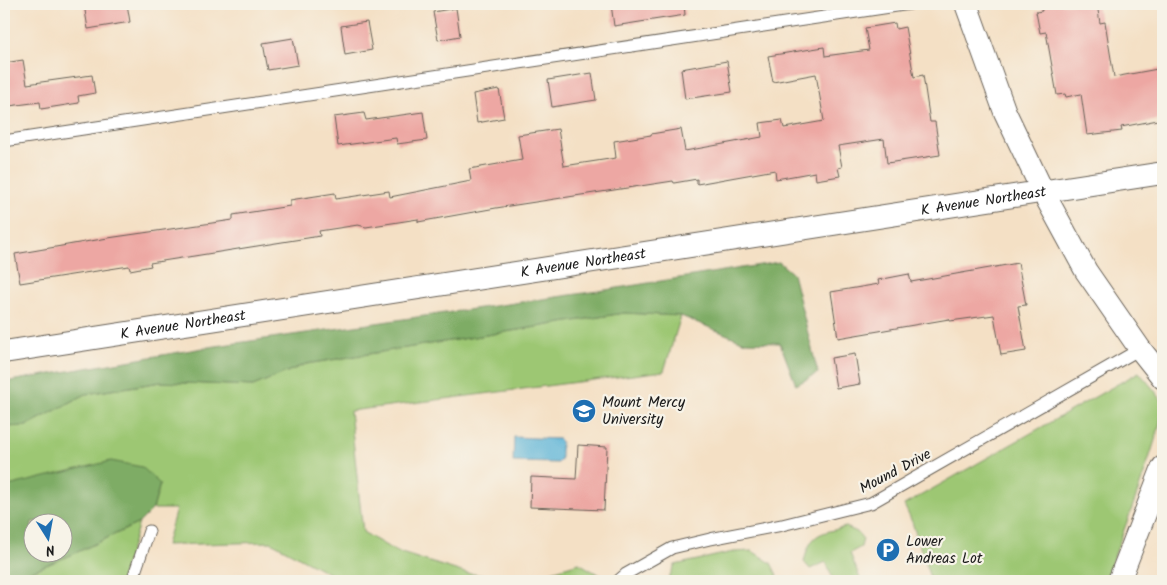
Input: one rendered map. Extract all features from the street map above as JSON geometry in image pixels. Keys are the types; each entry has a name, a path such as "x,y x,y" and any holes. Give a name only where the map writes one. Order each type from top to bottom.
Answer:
{"street":[{"path":"966,4 1006,112 1043,192 1086,271 1140,349 1163,378"},
{"name":"K Avenue Northeast","path":"4,352 1163,173"},
{"path":"1120,581 1163,467"}],"lane":[{"path":"4,141 910,4"},
{"name":"Mound Drive","path":"618,581 626,574 672,548 782,525 871,503 1140,349"},
{"path":"132,581 149,530"}],"green space":[{"path":"779,262 793,274 818,373 796,385 780,343 745,342 681,316 624,313 306,364 253,386 161,382 86,394 26,426 4,427 4,382 209,347 605,290"},
{"path":"624,313 681,316 664,371 350,411 363,532 395,551 465,573 507,578 542,574 579,563 601,576 596,581 343,581 271,542 166,545 176,509 153,509 160,484 4,487 4,427 26,426 86,394 161,382 253,386 306,364"},
{"path":"1139,372 1163,403 1162,414 1139,489 1105,581 931,581 912,522 904,505"},
{"path":"111,461 142,467 160,484 153,509 139,523 72,555 72,512 22,512 22,562 54,562 22,575 4,576 4,487"},
{"path":"139,523 121,581 4,581 4,576 22,575 54,562 72,562 72,555"},
{"path":"846,527 857,532 863,539 861,547 850,553 861,581 834,581 826,562 810,569 804,562 813,540 823,533"},
{"path":"752,551 771,563 780,581 670,581 669,577 675,565 733,552"}],"water":[{"path":"514,437 559,439 561,442 561,460 558,463 513,462"}],"building":[{"path":"84,4 127,4 130,22 88,29"},
{"path":"611,4 684,4 685,15 614,26"},
{"path":"1041,4 1097,4 1100,23 1105,22 1114,77 1163,68 1163,119 1121,127 1122,131 1087,135 1081,94 1066,97 1065,94 1057,95 1046,32 1040,33 1036,12 1042,11"},
{"path":"456,8 460,36 438,40 433,12"},
{"path":"367,22 372,50 345,55 341,26"},
{"path":"895,23 896,29 905,27 914,77 923,75 930,122 935,122 940,155 887,163 884,139 838,146 842,167 838,168 840,176 816,180 815,172 776,179 775,170 697,184 697,179 674,183 673,181 418,222 418,219 366,227 358,225 319,231 320,236 150,263 151,266 130,270 129,266 20,283 15,254 233,220 233,215 290,206 290,200 335,193 336,199 389,191 390,197 471,181 469,169 522,160 518,135 558,129 564,166 616,158 614,141 651,134 681,129 685,151 762,137 760,123 782,120 784,128 824,121 816,74 773,82 768,56 824,47 825,56 869,50 865,28"},
{"path":"293,38 298,65 268,70 263,43"},
{"path":"23,60 27,84 92,75 95,93 78,96 79,103 41,109 40,102 9,106 4,63"},
{"path":"727,61 732,92 685,99 681,69"},
{"path":"592,73 596,100 552,107 548,80"},
{"path":"499,89 504,118 477,123 473,94"},
{"path":"423,112 427,140 397,144 396,138 338,146 334,117 364,113 366,120"},
{"path":"1018,263 1026,305 1018,306 1026,351 1001,355 994,315 950,321 949,319 838,338 831,292 879,284 878,280 909,274 911,282"},
{"path":"855,354 860,384 836,388 831,358"},
{"path":"578,445 607,447 604,510 530,507 531,477 576,479"}],"place":[{"name":"Mount Mercy University","path":"584,411"},
{"name":"Lower Andreas Lot","path":"888,550"}]}
